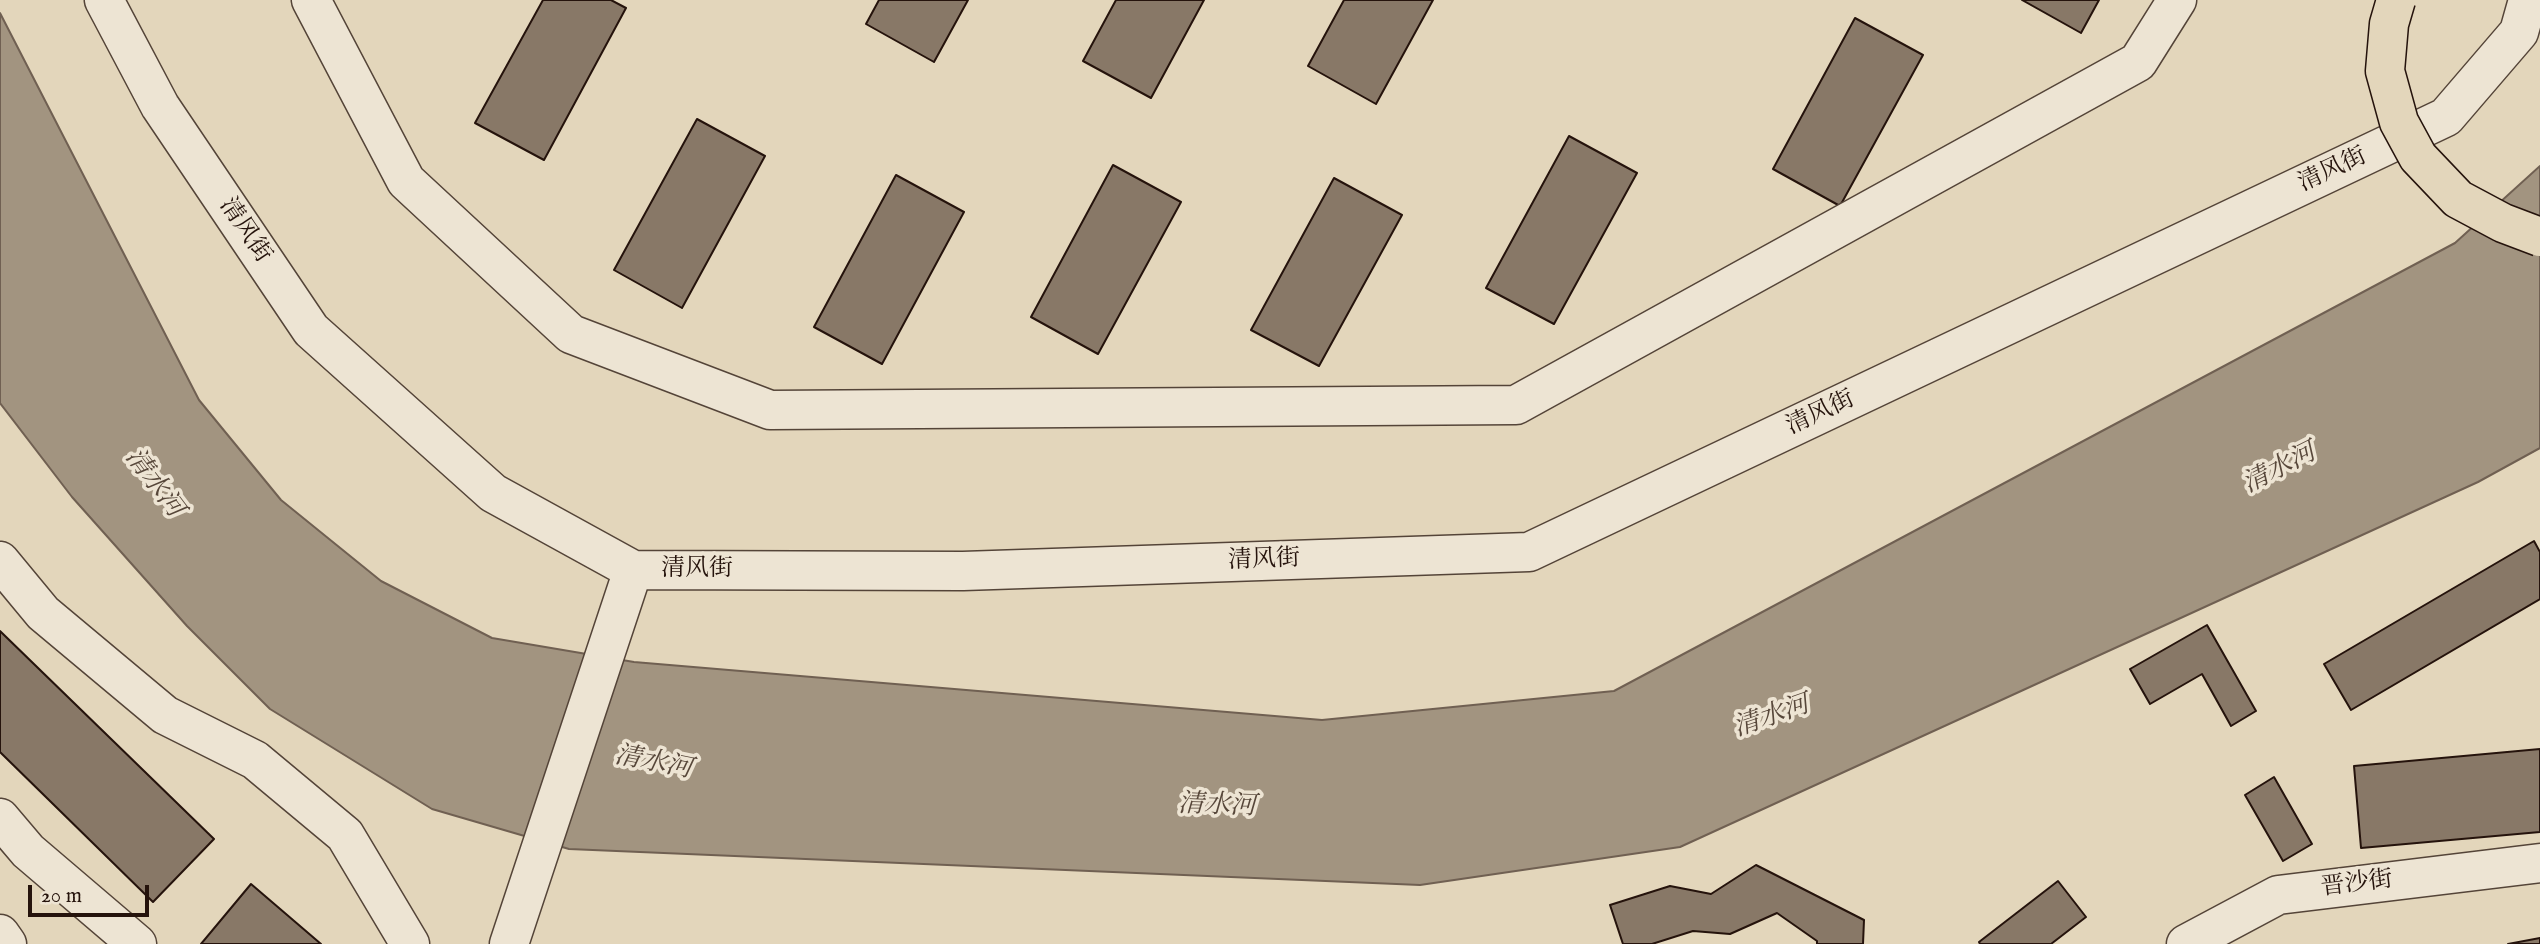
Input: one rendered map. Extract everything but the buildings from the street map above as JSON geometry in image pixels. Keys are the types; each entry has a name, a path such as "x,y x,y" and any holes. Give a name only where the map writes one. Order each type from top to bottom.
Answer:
{"main road":[{"path":"2396,0 2389,24 2385,71 2399,122 2418,157 2458,199 2503,223 2540,237"}],"street":[{"name":"清风街","path":"104,0 160,106 310,330 493,493 633,570 963,571 1529,552 2446,117 2519,32 2528,0"},
{"path":"311,0 405,181 571,334 770,410 1517,405 2138,62 2177,0"},
{"path":"0,562 43,613 165,715 255,760 345,835 410,944"},
{"path":"509,944 633,570"},
{"path":"0,818 28,851 137,944"},
{"name":"晋沙街","path":"2186,944 2278,895 2540,863"},
{"path":"0,934 7,944"}],"water":[{"name":"清水河","path":"0,13 199,400 281,500 381,581 492,638 634,662 1322,720 1614,691 2455,243 2540,166 2540,448 2478,482 1680,847 1420,885 569,849 432,809 270,709 187,626 72,497 0,403"}]}
